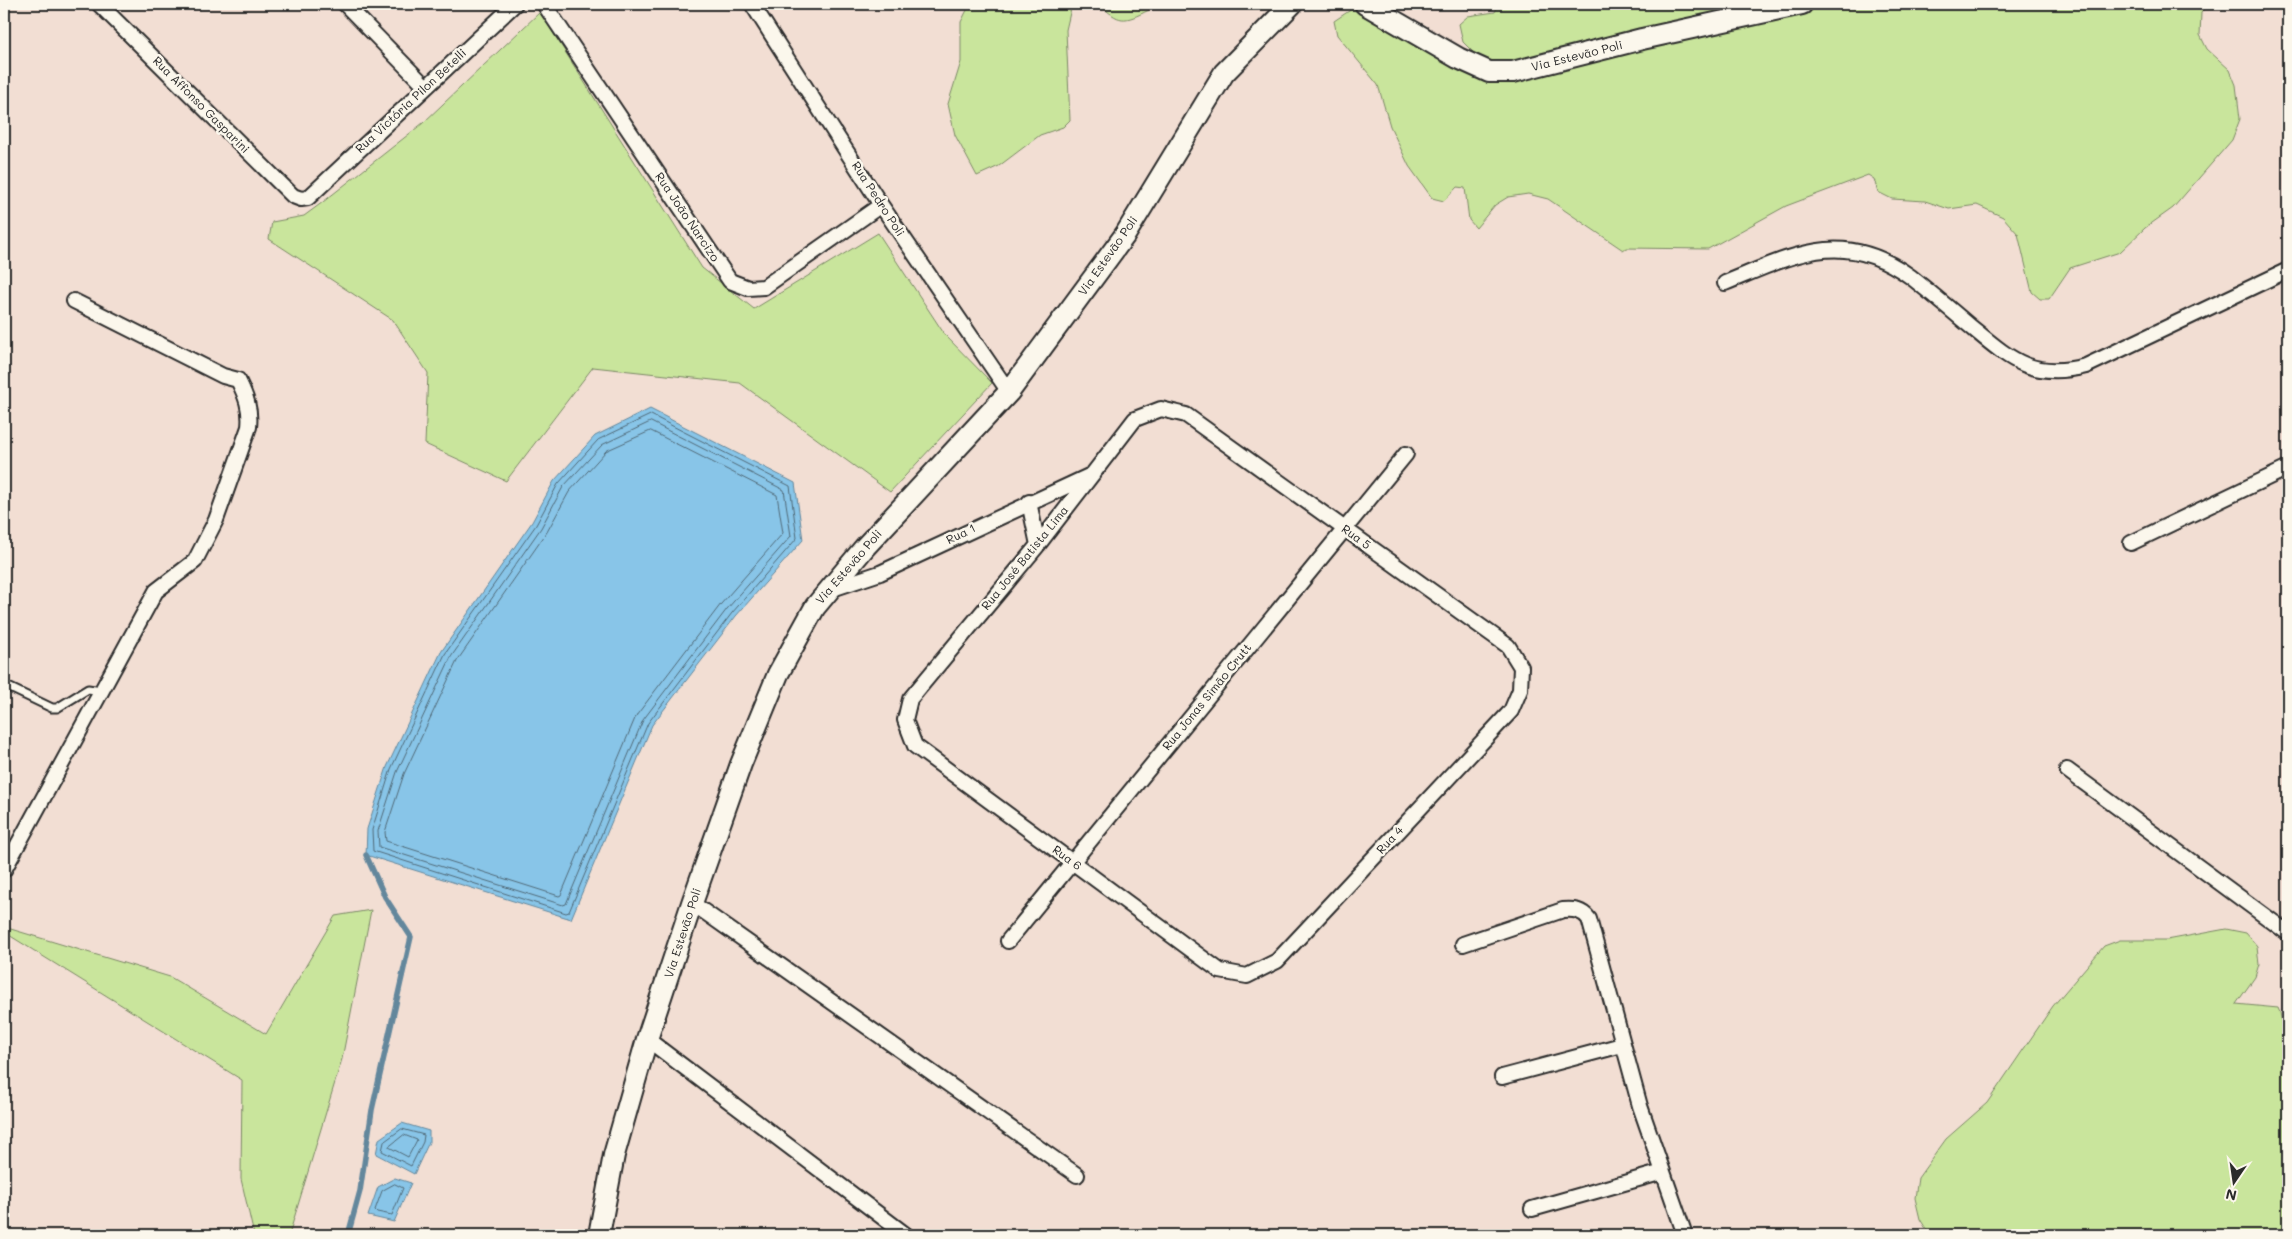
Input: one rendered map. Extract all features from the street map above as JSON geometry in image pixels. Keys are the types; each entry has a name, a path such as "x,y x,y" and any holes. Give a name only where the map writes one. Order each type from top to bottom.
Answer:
{"main road":[{"name":"Via Estevão Poli","path":"599,1235 614,1155 647,1039 692,904 741,764 778,674 815,607 865,547 1009,392 1125,235 1224,73 1292,4"},
{"name":"Via Estevão Poli","path":"1366,4 1458,58 1489,72 1513,72 1642,40 1802,4"}],"street":[{"name":"Rua Affonso Gasparini","path":"99,4 293,196 301,199 308,198"},
{"path":"345,4 426,87"},
{"name":"Rua Victória Pilon Betelli","path":"308,198 515,4"},
{"name":"Rua João Narcizo","path":"544,4 730,281 748,288 764,288 881,204"},
{"name":"Rua Pedro Poli","path":"752,4 881,204 1009,392"},
{"path":"1725,283 1796,254 1811,251 1842,249 1872,255 1899,268 2008,357 2032,367 2059,371 2086,366 2288,270"},
{"path":"4,870 156,591 195,561 216,520 249,427 251,414 246,396 238,380 223,376 74,301"},
{"name":"Rua José Batista Lima","path":"905,720 910,699 1038,545 1136,419 1161,409"},
{"name":"Rua 5","path":"1161,409 1186,415 1508,646 1521,667 1520,690"},
{"name":"Rua Jonas Simão Crutt","path":"1008,942 1406,454"},
{"path":"2131,543 2288,468"},
{"name":"Rua 1","path":"829,590 880,573 1092,474"},
{"path":"1029,502 1038,545"},
{"name":"Rua 4","path":"1246,976 1277,961 1511,711 1520,690"},
{"name":"Rua 6","path":"905,720 915,746 1220,971 1246,976"},
{"path":"2067,770 2288,933"},
{"path":"692,904 1077,1175"},
{"path":"1462,944 1563,910 1571,909 1585,914 1588,919 1640,1106 1685,1235"},
{"path":"647,1039 906,1235"},
{"path":"1502,1077 1622,1045"},
{"path":"1532,1209 1663,1172"}],"lane":[{"path":"4,685 52,708 57,708 88,689 102,691"}],"green space":[{"path":"970,4 1072,4 1066,30 1070,120 1063,127 1040,135 999,166 977,176 955,135 948,104 961,62 961,22"},
{"path":"1099,4 1150,4 1149,10 1127,19 1122,19 1112,15"},
{"path":"1499,4 1567,4 1593,8 1622,4 2207,4 2201,13 2200,35 2207,49 2230,70 2236,85 2240,119 2232,140 2173,208 2145,228 2120,252 2070,268 2049,299 2040,299 2032,292 2018,234 2003,217 1977,205 1949,209 1925,201 1892,199 1878,192 1874,179 1868,175 1786,206 1708,249 1626,248 1623,250 1548,199 1528,194 1508,197 1495,205 1476,228 1469,220 1465,188 1457,187 1444,201 1432,198 1409,166 1390,126 1378,85 1337,35 1334,21 1355,7 1380,8 1486,65 1463,42 1459,24 1468,16 1495,12"},
{"path":"540,12 702,268 754,309 878,233 945,335 992,383 890,492 740,383 593,367 506,481 425,444 428,373 393,320 269,239 272,222 304,216 323,202 423,123"},
{"path":"371,910 342,1059 289,1235 254,1235 241,1179 242,1080 4,932 4,927 170,977 266,1034 335,916"},
{"path":"2226,929 2246,933 2257,946 2259,964 2255,977 2236,1004 2278,1008 2283,1037 2288,1046 2288,1235 1930,1235 1920,1219 1915,1198 1918,1178 1946,1139 1987,1103 2053,1006 2104,946 2120,940 2167,940"}],"water":[{"path":"650,409 795,483 803,540 736,616 652,725 571,919 366,855 367,829 387,767 441,652 532,522 554,481 595,436"},
{"path":"402,1123 429,1131 429,1142 414,1174 376,1154 379,1139"},
{"path":"395,1178 411,1183 394,1222 368,1216 378,1187"}],"waterway":[{"path":"348,1235 360,1191 372,1110 411,937 385,897 366,855"}]}
